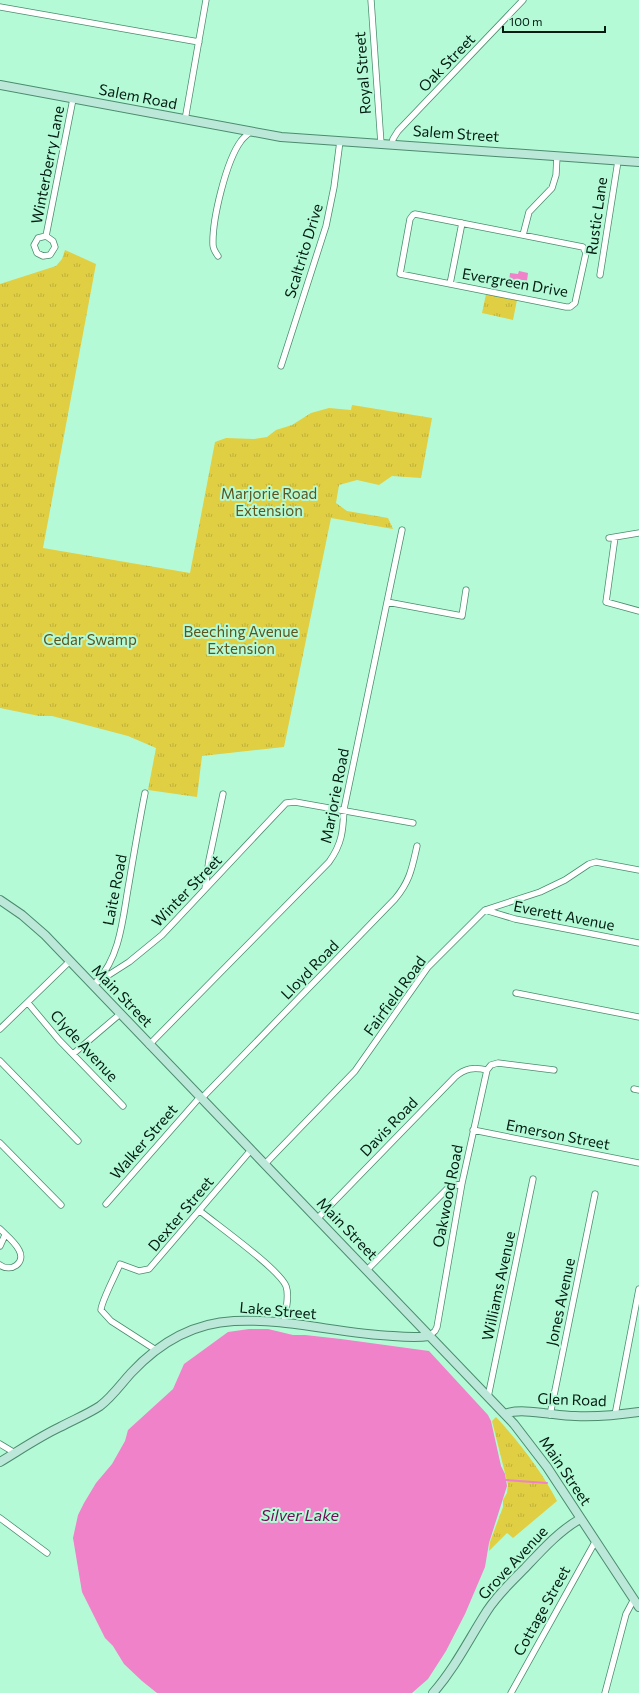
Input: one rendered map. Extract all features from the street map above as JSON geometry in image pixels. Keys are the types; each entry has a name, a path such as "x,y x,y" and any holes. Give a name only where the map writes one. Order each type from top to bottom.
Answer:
{"street":[{"path":"185,120 206,0"},
{"name":"Royal Street","path":"371,0 381,144"},
{"name":"Oak Street","path":"392,144 393,138 398,131 523,0"},
{"path":"0,7 199,42"},
{"name":"Salem Road","path":"0,85 271,136"},
{"name":"Winterberry Lane","path":"46,236 73,99"},
{"path":"218,256 213,247 222,187 232,158 241,141 250,132"},
{"name":"Salem Street","path":"271,136 639,162"},
{"name":"Scaltrito Drive","path":"281,366 326,226 332,199 340,141"},
{"path":"523,235 530,212 552,188 556,175 557,156"},
{"name":"Rustic Lane","path":"600,275 618,161"},
{"name":"Evergreen Drive","path":"415,214 462,223 585,248 586,253 578,292 573,306 566,307 400,274 411,217 415,214"},
{"name":"Evergreen Drive","path":"450,284 462,223"},
{"name":"Marjorie Road","path":"149,1044 329,862 340,844 344,810 402,530"},
{"path":"639,534 612,537 606,602 639,611"},
{"path":"387,602 462,616 466,590"},
{"name":"Laite Road","path":"93,985 103,973 114,951 145,793"},
{"path":"205,889 208,864 223,794"},
{"name":"Winter Street","path":"93,985 129,962 171,927 284,805 289,802 344,810"},
{"path":"344,810 413,823"},
{"name":"Lloyd Road","path":"200,1098 403,889 410,876 417,846"},
{"name":"Fairfield Road","path":"265,1164 355,1071 428,967 485,910 540,892 565,880 589,864 600,862 639,870"},
{"name":"Main Street","path":"0,900 22,915 37,928 70,961 505,1414 538,1454 639,1607"},
{"name":"Everett Avenue","path":"485,910 515,919 639,943"},
{"path":"0,1029 70,961"},
{"path":"516,993 639,1017"},
{"name":"Clyde Avenue","path":"28,1003 73,1054 123,1106"},
{"path":"73,1054 120,1014"},
{"path":"0,1061 78,1141"},
{"path":"487,1070 495,1063 554,1070"},
{"name":"Davis Road","path":"317,1219 455,1077 469,1068 487,1070"},
{"name":"Oakwood Road","path":"429,1336 435,1331 437,1326 462,1183 487,1070"},
{"name":"Walker Street","path":"106,1204 200,1098"},
{"name":"Emerson Street","path":"473,1130 639,1163"},
{"path":"0,1143 61,1205"},
{"name":"Dexter Street","path":"156,1350 111,1321 101,1310 102,1303 120,1264 139,1271 148,1270 251,1150"},
{"name":"Williams Avenue","path":"488,1397 533,1179"},
{"path":"367,1270 447,1189 462,1183"},
{"name":"Jones Avenue","path":"550,1415 595,1194"},
{"path":"200,1211 267,1266 284,1283 287,1292 284,1323"},
{"path":"0,1229 18,1248 21,1258 17,1266 11,1269 3,1268 0,1265"},
{"path":"0,1246 6,1235"},
{"path":"615,1415 639,1289"},
{"name":"Lake Street","path":"0,1462 15,1452 102,1404 139,1365 156,1350 182,1334 213,1324 233,1321 284,1323 374,1335 417,1337 429,1336"},
{"name":"Glen Road","path":"505,1414 519,1411 550,1415 575,1416 615,1415 639,1412"},
{"path":"0,1444 15,1452"},
{"path":"0,1518 47,1553"},
{"name":"Grove Avenue","path":"433,1693 455,1664 487,1611 498,1596 556,1537 568,1526 580,1519"},
{"name":"Cottage Street","path":"511,1693 595,1542"},
{"path":"605,1693 626,1614 634,1600"}],"green space":[{"path":"65,250 96,264 43,548 190,573 215,442 226,438 254,439 267,437 276,430 292,425 311,413 329,408 351,410 352,405 432,418 421,478 392,476 379,485 357,480 339,485 336,503 347,511 388,518 393,529 331,518 284,747 202,756 197,797 148,790 156,748 128,736 52,716 39,716 0,708 0,284 56,266 62,259"},
{"path":"486,294 517,300 513,320 482,313"},
{"path":"496,1417 530,1457 557,1501 513,1538 507,1533 489,1551 490,1542 503,1507 503,1500 507,1493 508,1485 492,1421"}],"water":[{"path":"519,271 528,273 527,281 517,279 516,283 509,282 510,273 518,274"},
{"name":"Silver Lake","path":"249,1329 268,1329 293,1335 341,1339 429,1351 488,1415 491,1421 507,1486 489,1543 485,1567 465,1614 446,1651 428,1679 412,1693 157,1693 124,1664 113,1646 105,1638 82,1592 73,1538 78,1515 96,1483 112,1464 125,1441 128,1430 173,1389 184,1364 228,1332"}],"waterway":[{"path":"506,1480 547,1483"}],"park label":[{"name":"Marjorie Road Extension","path":"269,502"},
{"name":"Cedar Swamp","path":"90,640"},
{"name":"Beeching Avenue Extension","path":"241,640"}]}
